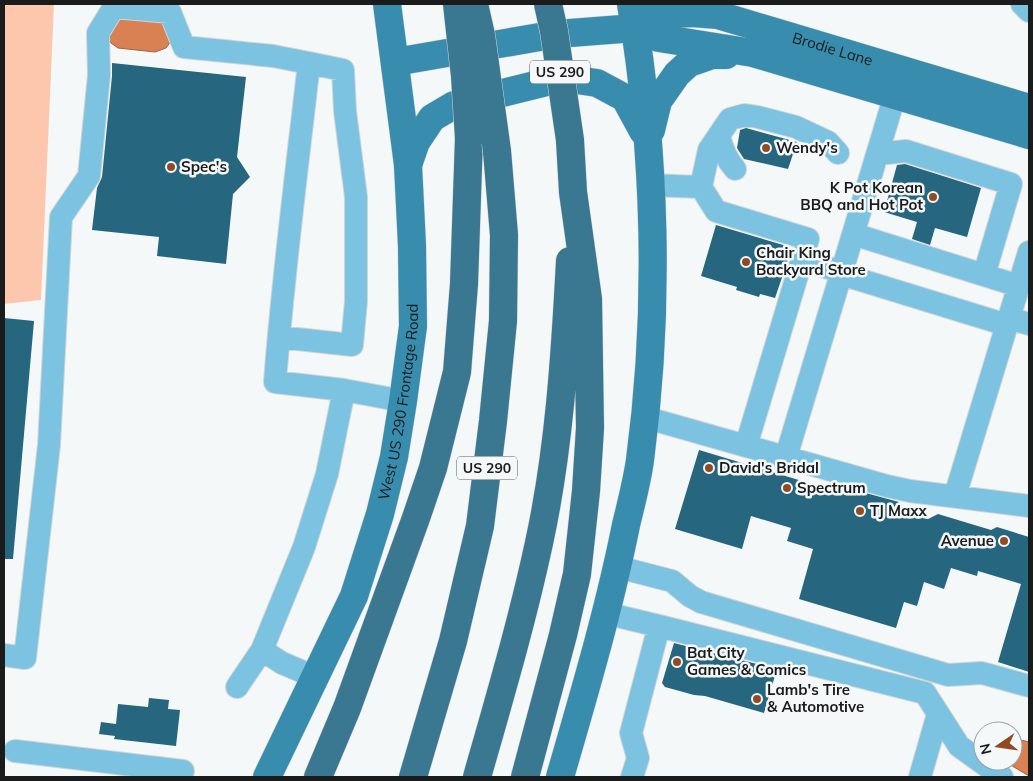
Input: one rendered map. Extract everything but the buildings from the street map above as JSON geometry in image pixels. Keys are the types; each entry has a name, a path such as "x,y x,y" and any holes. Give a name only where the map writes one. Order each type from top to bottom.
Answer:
{"highway":[{"path":"318,777 347,708 416,518 433,468 457,372 464,284 469,138 458,4"},
{"name":"US 290","path":"413,777 453,641 480,526 503,321 504,235 497,151 481,35 474,4"},
{"name":"US 290","path":"477,777 511,658 540,543 562,394 573,192 570,140 554,31 548,4"},
{"path":"525,777 563,635 577,574 586,491 590,428 588,299 573,192"}],"main road":[{"name":"West US 290 Frontage Road","path":"267,777 354,596 394,457 403,401 413,326 412,246 408,165 387,4"},
{"path":"685,4 718,15"},
{"name":"Brodie Lane","path":"395,62 557,34 633,16 692,13 718,15 1029,108"},
{"name":"Brodie Lane","path":"633,16 659,38 753,53 1029,135"},
{"path":"560,777 618,566 640,461 651,341 653,260 648,141 633,16"},
{"path":"648,141 658,101 677,74 689,63 712,56 753,53"},
{"path":"408,165 416,142 432,118 454,105 563,78 597,83 625,98 648,141"},
{"path":"255,777 285,740"}],"lane":[{"path":"1022,4 1029,11"},
{"path":"4,655 25,658 49,445 61,217 89,176 99,75 98,33 114,6 170,12 184,47 273,56 343,70 345,111 356,197 356,301 352,345 279,337"},
{"path":"308,63 283,280 275,382 344,390 403,401"},
{"path":"786,457 895,95"},
{"path":"746,446 808,239 716,211 701,186 709,150 730,119 745,116 758,117 796,127 828,142 838,153"},
{"path":"719,135 721,146 735,169"},
{"path":"878,154 906,151 1011,184 984,275"},
{"path":"650,185 701,186"},
{"path":"853,234 1019,286"},
{"path":"955,496 1015,323 1019,286 1029,252"},
{"path":"802,260 1015,323"},
{"path":"238,687 262,650 304,547 327,474 344,390"},
{"path":"644,417 887,486 1029,506"},
{"path":"618,566 672,581 690,596 701,602 948,675 982,673 1029,686"},
{"path":"606,613 925,693 959,746 1002,777"},
{"path":"632,777 638,758 631,733 659,626"},
{"path":"262,650 282,663 316,677"},
{"path":"920,777 938,714"},
{"path":"16,752 183,771"},
{"path":"86,760 100,777"}],"shaded area":[{"path":"4,4 54,4 41,300 4,304"},
{"path":"116,16 163,20 172,40 166,48 155,52 118,48 108,38"},
{"path":"1023,740 1029,742 1029,776 1021,771 1023,771"}],"place":[{"name":"Wendy's","path":"766,148"},
{"name":"Spec's","path":"171,167"},
{"name":"K Pot Korean BBQ and Hot Pot","path":"933,197"},
{"name":"Chair King Backyard Store","path":"746,262"},
{"name":"David's Bridal","path":"709,468"},
{"name":"Spectrum","path":"787,488"},
{"name":"TJ Maxx","path":"860,511"},
{"name":"Avenue","path":"1004,541"},
{"name":"Bat City Games & Comics","path":"677,662"},
{"name":"Lamb's Tire & Automotive","path":"757,699"}]}
